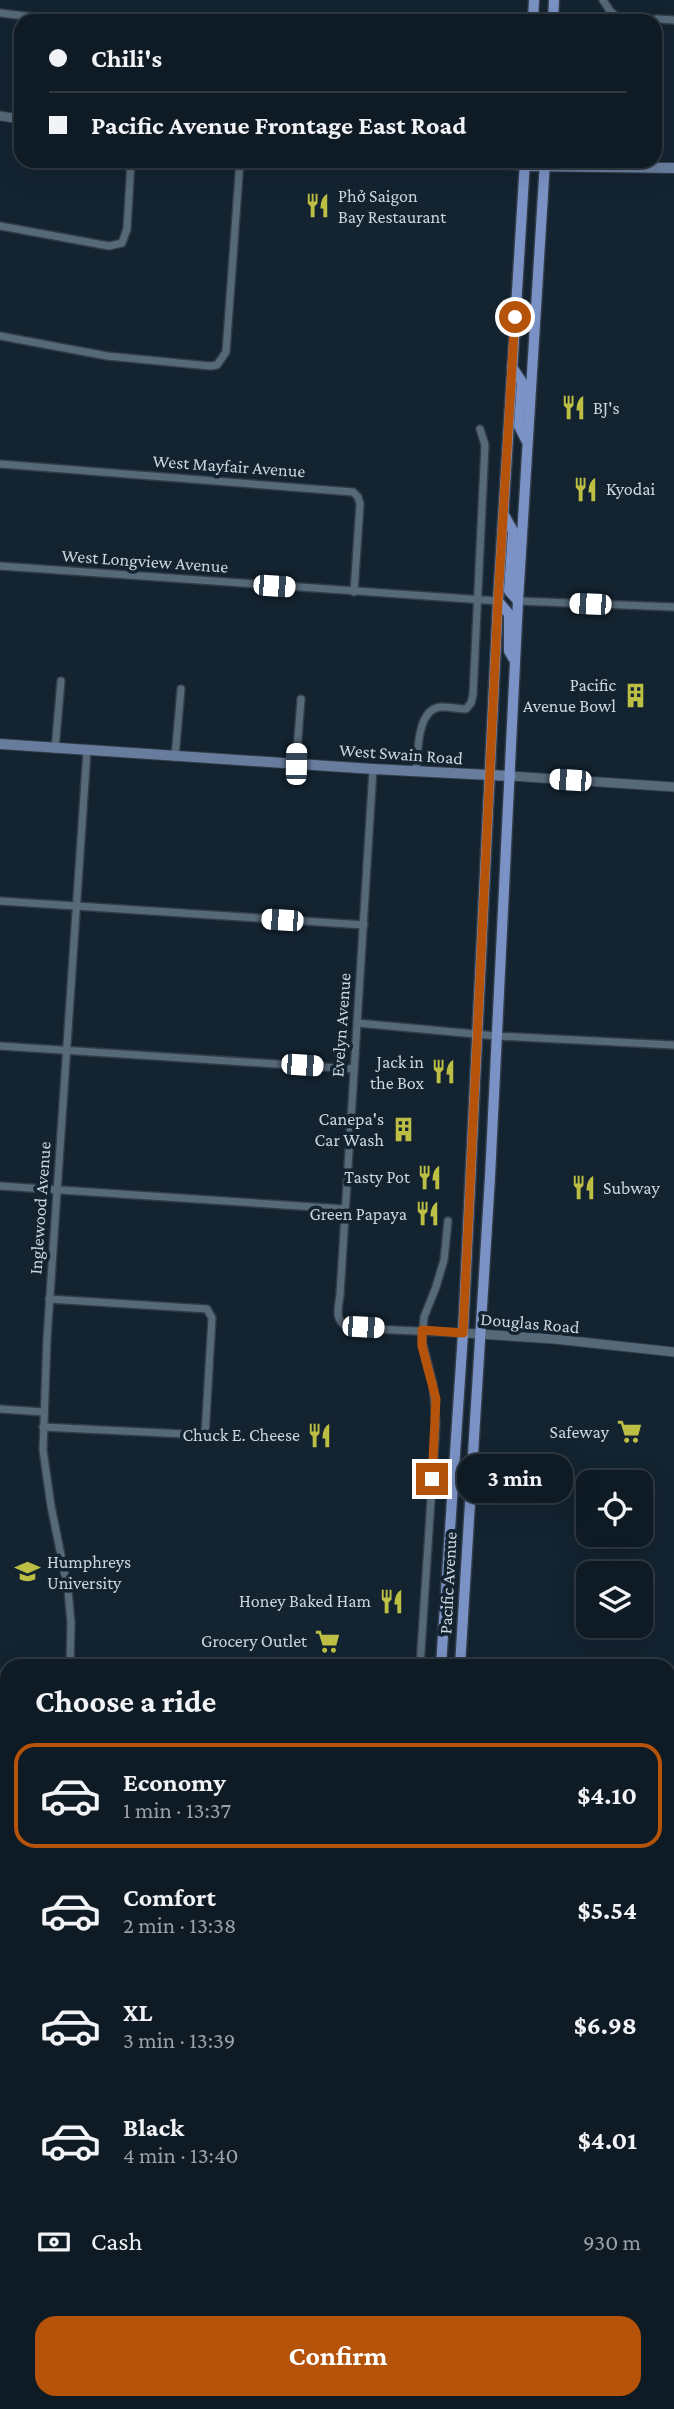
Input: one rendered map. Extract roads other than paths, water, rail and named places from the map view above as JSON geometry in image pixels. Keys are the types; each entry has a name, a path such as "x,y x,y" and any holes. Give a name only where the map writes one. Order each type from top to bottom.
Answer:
{"main road":[{"path":"441,1659 463,1333 498,601 524,168"},
{"name":"Pacific Avenue","path":"460,1659 497,1036 527,443 545,168"},
{"path":"512,367 522,382 519,426 527,443"},
{"path":"503,512 513,531 509,591 519,601"},
{"path":"498,601 509,614 509,651 516,664"},
{"name":"West Swain Road","path":"0,744 511,776"}],"street":[{"path":"603,0 614,14"},
{"path":"0,226 117,246 122,243 127,229 131,168"},
{"path":"0,337 107,356 210,366 221,362 226,352 239,168"},
{"path":"416,772 420,732 425,718 443,706 466,709 471,703 485,445 480,429"},
{"name":"West Mayfair Avenue","path":"0,464 353,492 358,497 359,504 354,592"},
{"name":"West Longview Avenue","path":"0,566 498,601"},
{"path":"519,601 674,607"},
{"path":"55,748 61,681"},
{"path":"175,757 181,689"},
{"path":"296,764 301,699"},
{"name":"Inglewood Avenue","path":"70,1659 68,1590 46,1481 43,1427 49,1299 88,751"},
{"name":"Evelyn Avenue","path":"342,1324 337,1313 373,769"},
{"name":"West Swain Road","path":"511,776 674,787"},
{"path":"0,901 364,925"},
{"path":"357,1023 497,1036 674,1045"},
{"path":"0,1046 354,1069"},
{"path":"0,1186 345,1209"},
{"path":"420,1659 436,1424 436,1399 422,1346 422,1330 424,1317 441,1274 448,1221"},
{"path":"43,1427 205,1436 212,1318 207,1309 49,1299"},
{"name":"Douglas Road","path":"342,1324 354,1328 554,1339 674,1352"},
{"path":"0,1409 44,1412"},
{"path":"0,2273 0,2293"}],"place":[{"name":"Phở Saigon Bay Restaurant","path":"318,206"},
{"name":"BJ's","path":"573,408"},
{"name":"Kyodai","path":"586,489"},
{"name":"Pacific Avenue Bowl","path":"636,695"},
{"name":"Jack in the Box","path":"444,1072"},
{"name":"Canepa's Car Wash","path":"404,1129"},
{"name":"Tasty Pot","path":"430,1177"},
{"name":"Subway","path":"583,1188"},
{"name":"Green Papaya","path":"427,1214"},
{"name":"Safeway","path":"629,1432"},
{"name":"Chuck E. Cheese","path":"320,1435"},
{"name":"Humphreys University","path":"27,1572"},
{"name":"Honey Baked Ham","path":"391,1601"},
{"name":"Grocery Outlet","path":"327,1641"}]}
